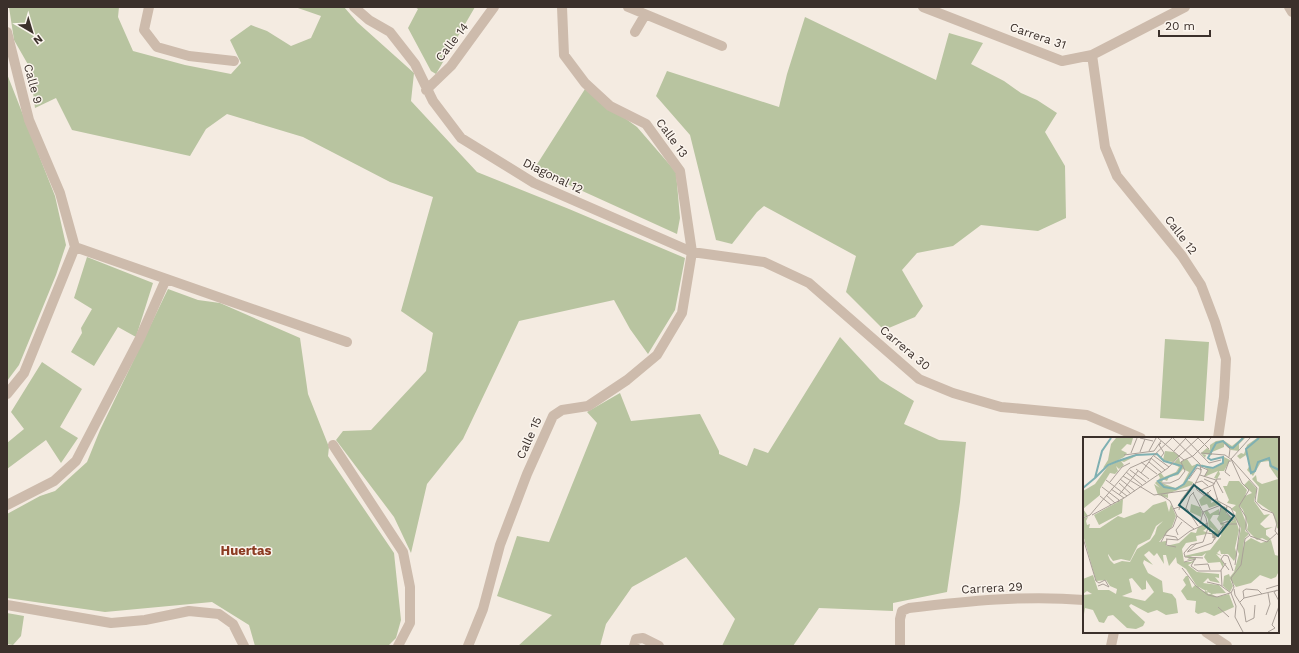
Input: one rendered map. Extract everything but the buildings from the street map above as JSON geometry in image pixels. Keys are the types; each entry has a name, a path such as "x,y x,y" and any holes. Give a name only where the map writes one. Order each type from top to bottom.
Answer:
{"street":[{"path":"150,7 144,30 157,47 189,56 234,61"},
{"name":"Diagonal 12","path":"354,7 369,20 390,32 415,64 426,90 461,138 500,164 534,183 692,252"},
{"name":"Calle 14","path":"426,90 451,66 494,7"},
{"name":"Calle 13","path":"562,7 564,56 584,83 610,106 646,124 680,171 692,252"},
{"path":"628,7 722,46"},
{"name":"Carrera 31","path":"923,7 1062,61 1092,55 1185,7"},
{"path":"1289,7 1292,12"},
{"path":"635,32 645,15"},
{"name":"Calle 9","path":"7,32 29,120 60,193 75,247"},
{"name":"Calle 12","path":"1092,55 1105,148 1117,176 1182,256 1201,285 1215,322 1226,359 1224,397 1218,437"},
{"path":"7,394 24,373 75,247 347,342"},
{"name":"Carrera 30","path":"692,252 764,262 809,283 919,379 946,390 1001,407 1087,415 1139,437"},
{"name":"Calle 15","path":"468,646 483,609 500,544 527,474 553,416 562,410 588,406 627,380 657,355 682,313 692,252"},
{"path":"7,505 54,481 76,461 140,338 166,279"},
{"path":"333,445 403,552 410,586 410,623 398,646"},
{"name":"Carrera 29","path":"900,646 900,619 902,611 909,608 976,600 1064,598 1083,600"},
{"path":"7,605 111,623 145,620 189,611 219,614 234,624 244,646"},
{"path":"1111,646 1114,633"},
{"path":"1208,633 1227,646"},
{"path":"635,643 643,638 659,646"}],"green space":[{"path":"9,7 119,7 118,17 133,51 185,65 231,74 241,63 230,40 251,25 267,31 291,46 311,38 321,16 295,7 344,7 357,22 414,73 411,101 477,172 685,258 675,310 648,354 630,329 614,300 519,321 463,439 427,484 411,553 394,517 336,440 343,431 371,430 426,371 433,333 401,311 433,197 390,182 303,137 227,114 206,129 190,156 72,130 56,98 35,108 30,68 14,40"},
{"path":"415,7 475,7 436,74 431,71 408,28 418,9"},
{"path":"805,17 936,80 949,33 983,43 971,64 1004,81 1021,93 1037,100 1057,113 1045,132 1065,166 1066,218 1038,231 981,225 953,246 917,253 902,270 923,306 915,317 884,330 846,292 856,256 764,206 757,212 732,244 716,240 690,135 656,96 667,71 779,107 787,74"},
{"path":"7,74 55,196 66,245 56,275 19,365 7,381"},
{"path":"585,89 637,127 676,172 680,218 677,234 534,169"},
{"path":"87,257 153,283 136,337 118,327 94,366 71,352 82,333 81,328 92,309 74,298"},
{"path":"168,289 198,300 220,303 300,338 308,394 329,447 328,456 394,553 401,620 396,638 388,646 255,646 249,625 212,602 105,612 7,598 7,514 40,496 55,491 87,462 100,430"},
{"path":"840,337 880,380 914,401 904,424 939,440 966,442 960,502 947,592 893,603 893,611 819,608 793,646 722,646 735,619 686,557 632,587 606,624 600,646 518,646 552,615 497,596 517,536 549,542 597,423 587,412 620,393 631,421 700,414 719,451 719,454 747,466 754,448 768,453"},
{"path":"1165,339 1209,342 1204,421 1160,418"},
{"path":"42,362 82,389 60,427 78,438 61,463 46,440 7,469 7,443 24,429 11,412"},
{"path":"7,613 24,616 21,636 13,645 7,644"}],"district":[{"name":"Huertas","path":"246,550"}]}
